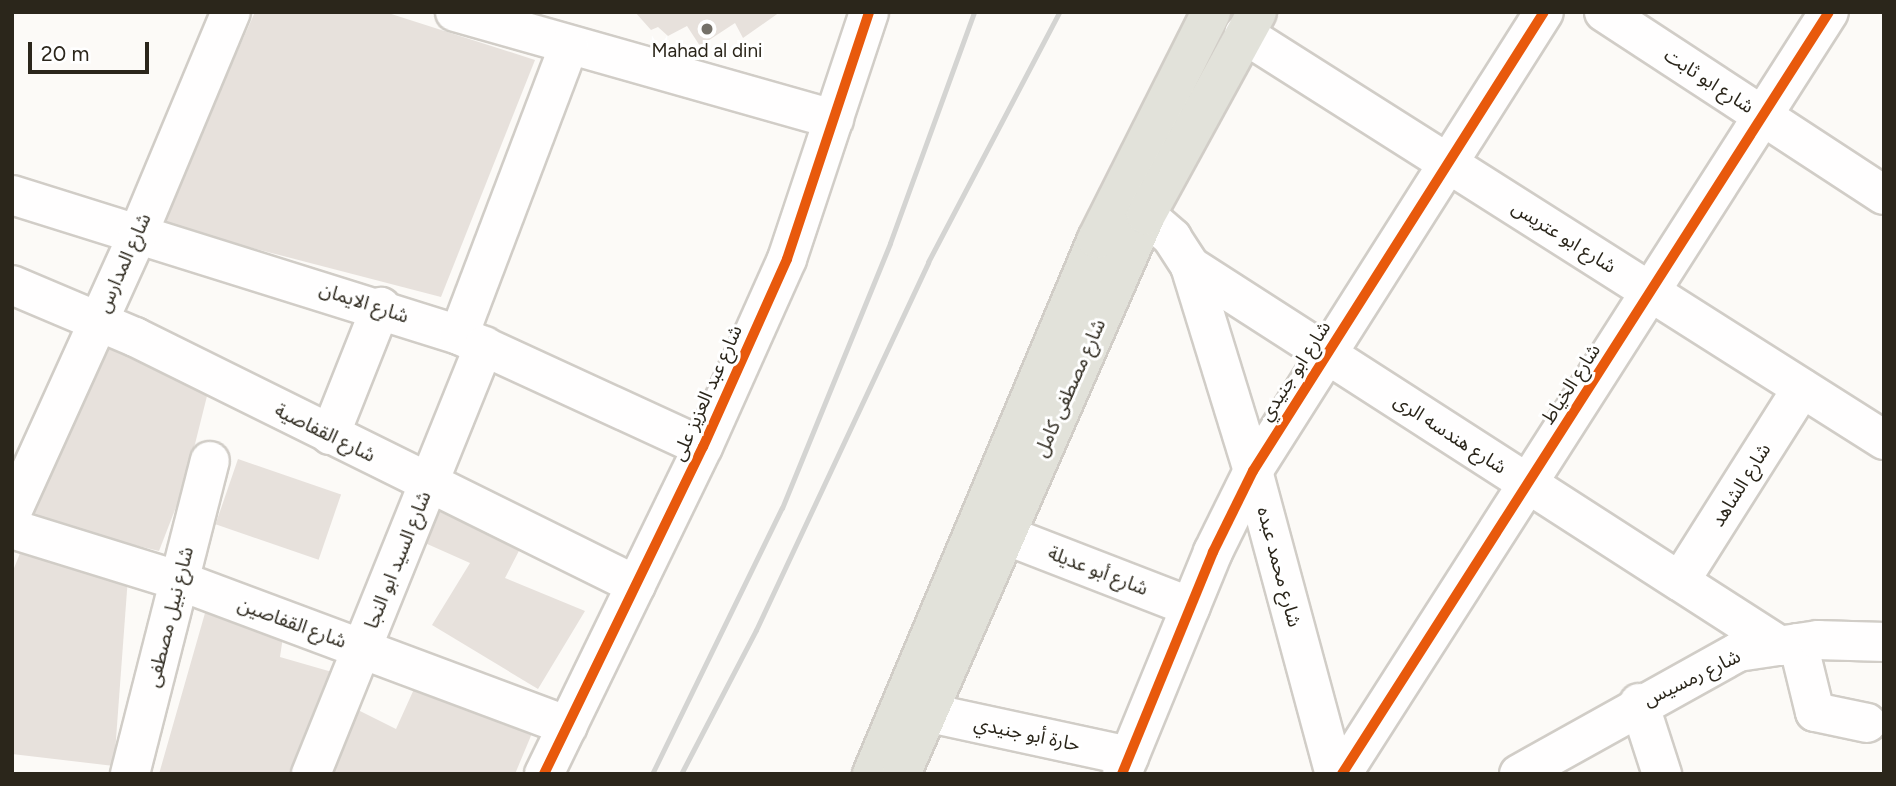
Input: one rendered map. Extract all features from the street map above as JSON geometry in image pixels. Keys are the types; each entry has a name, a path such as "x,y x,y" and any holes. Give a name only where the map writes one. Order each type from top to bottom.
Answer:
{"main road":[{"name":"شارع مصطفى كامل","path":"872,774 1097,239 1211,12"},
{"name":"شارع مصطفى كامل","path":"901,774 925,712 1146,215 1251,23"}],"street":[{"name":"شارع المدارس","path":"12,512 138,234 231,12"},
{"path":"455,12 494,18 569,46 834,119"},
{"name":"شارع عبد العزيز على","path":"544,774 703,447 787,259 869,12"},
{"name":"شارع ابو جنيدي","path":"1126,765 1191,607 1253,471 1544,12"},
{"name":"شارع ابو ثابت","path":"1604,12 1884,195"},
{"name":"شارع الخياط","path":"1342,774 1829,12"},
{"name":"شارع ابو عتريس","path":"1251,23 1448,163 1884,440"},
{"name":"شارع السيد ابو النجا","path":"310,774 429,483 472,340 569,46"},
{"name":"شارع الايمان","path":"12,195 381,307 472,340 703,447"},
{"name":"شارع محمد عبده","path":"1146,215 1172,238 1190,266 1253,471 1335,774"},
{"name":"شارع هندسه الرى","path":"1190,266 1680,581 1789,644"},
{"name":"شارع القفاصية","path":"12,285 99,320 636,585"},
{"path":"330,435 381,307"},
{"name":"شارع الشاهد","path":"1680,581 1802,388"},
{"name":"شارع نبيل مصطفى","path":"130,774 210,461"},
{"name":"شارع القفاصين","path":"12,529 180,581 568,726"},
{"name":"شارع أبو عديلة","path":"1005,535 1191,607"},
{"name":"شارع رمسيس","path":"1519,774 1639,703 1738,652 1789,644 1884,642"},
{"path":"1789,644 1815,712 1825,718 1867,723"},
{"path":"1639,703 1662,774"},
{"name":"حارة أبو جنيدي","path":"925,712 1126,765"}],"building":[{"path":"255,12 385,12 535,60 441,297 160,224"},
{"name":"Mahad al dini","path":"635,12 780,12 743,38 735,23 700,46 687,26 668,36 658,27 651,30"},
{"path":"108,346 208,392 185,484 159,551 19,517"},
{"path":"238,459 341,494 319,560 216,524"},
{"path":"436,502 524,541 505,578 585,611 538,689 432,625 470,563 416,539"},
{"path":"23,546 128,577 114,766 12,754 12,573"},
{"path":"207,606 284,630 280,657 332,672 301,774 159,774"},
{"path":"419,678 538,719 515,774 321,774 354,708 396,729"}],"railway":[{"path":"652,774 782,508 890,243 974,12"},
{"path":"681,774 756,630 928,262 1059,12"}],"cycle path":[{"path":"544,774 703,447 787,259 869,12"},
{"path":"1122,774 1213,552 1253,471 1544,12"},
{"path":"1342,774 1829,12"}],"place":[{"name":"Mahad al dini","path":"707,29"}]}
